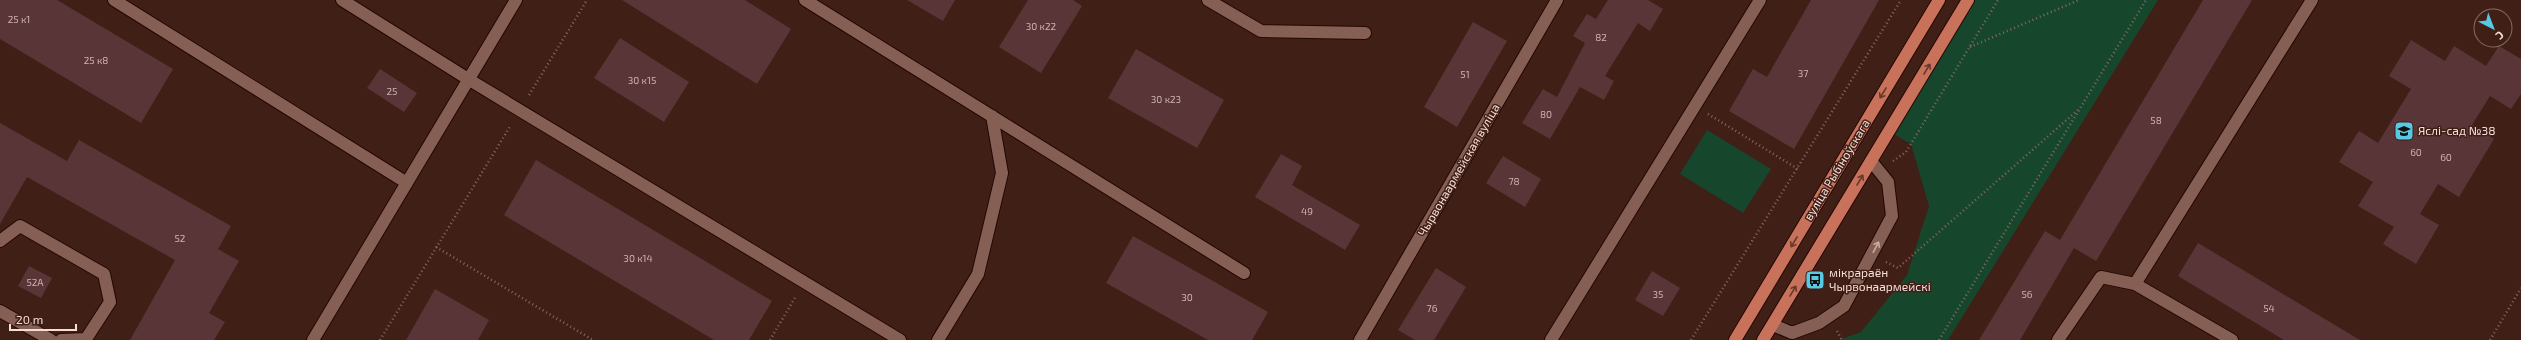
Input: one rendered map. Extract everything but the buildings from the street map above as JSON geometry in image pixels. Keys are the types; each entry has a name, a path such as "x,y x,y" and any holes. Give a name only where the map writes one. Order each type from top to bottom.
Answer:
{"main road":[{"name":"вуліца Рыбіноўскага","path":"1735,340 1939,0"},
{"name":"вуліца Рыбіноўскага","path":"1764,340 1968,0"}],"street":[{"path":"114,0 407,183"},
{"path":"342,0 468,79 520,109 900,340"},
{"path":"313,340 516,0"},
{"path":"805,0 1244,273"},
{"path":"1208,0 1261,30 1365,33"},
{"name":"Чырвонаармейская вуліца","path":"1360,340 1557,0"},
{"path":"1551,340 1760,0"},
{"path":"2135,284 2312,0"},
{"path":"938,340 978,274 1002,173 992,116"},
{"path":"1773,325 1792,333 1819,323 1844,306 1892,216 1888,182 1871,161"},
{"path":"0,241 20,226 104,274 110,302 86,339 61,340"},
{"path":"2058,340 2101,277 2135,284 2232,340"},
{"path":"0,311 51,340"}],"path":[{"path":"380,340 587,0"},
{"path":"1691,340 1901,0"},
{"path":"1969,48 2079,0"},
{"path":"1939,340 2146,0"},
{"path":"1695,106 1798,169"},
{"path":"1872,254 1898,268 2080,108"},
{"path":"436,247 593,340"},
{"path":"770,340 804,282"},
{"path":"2490,340 2521,288"}],"green space":[{"path":"1969,0 2158,0 1948,340 1839,340 1861,332 1907,275 1929,206 1911,144 1890,132"},
{"path":"1707,130 1771,169 1743,213 1680,174"}],"place":[{"name":"Яслі-сад №38","path":"2404,131"},
{"name":"мікрараён Чырвонаармейскі","path":"1815,280"}]}
